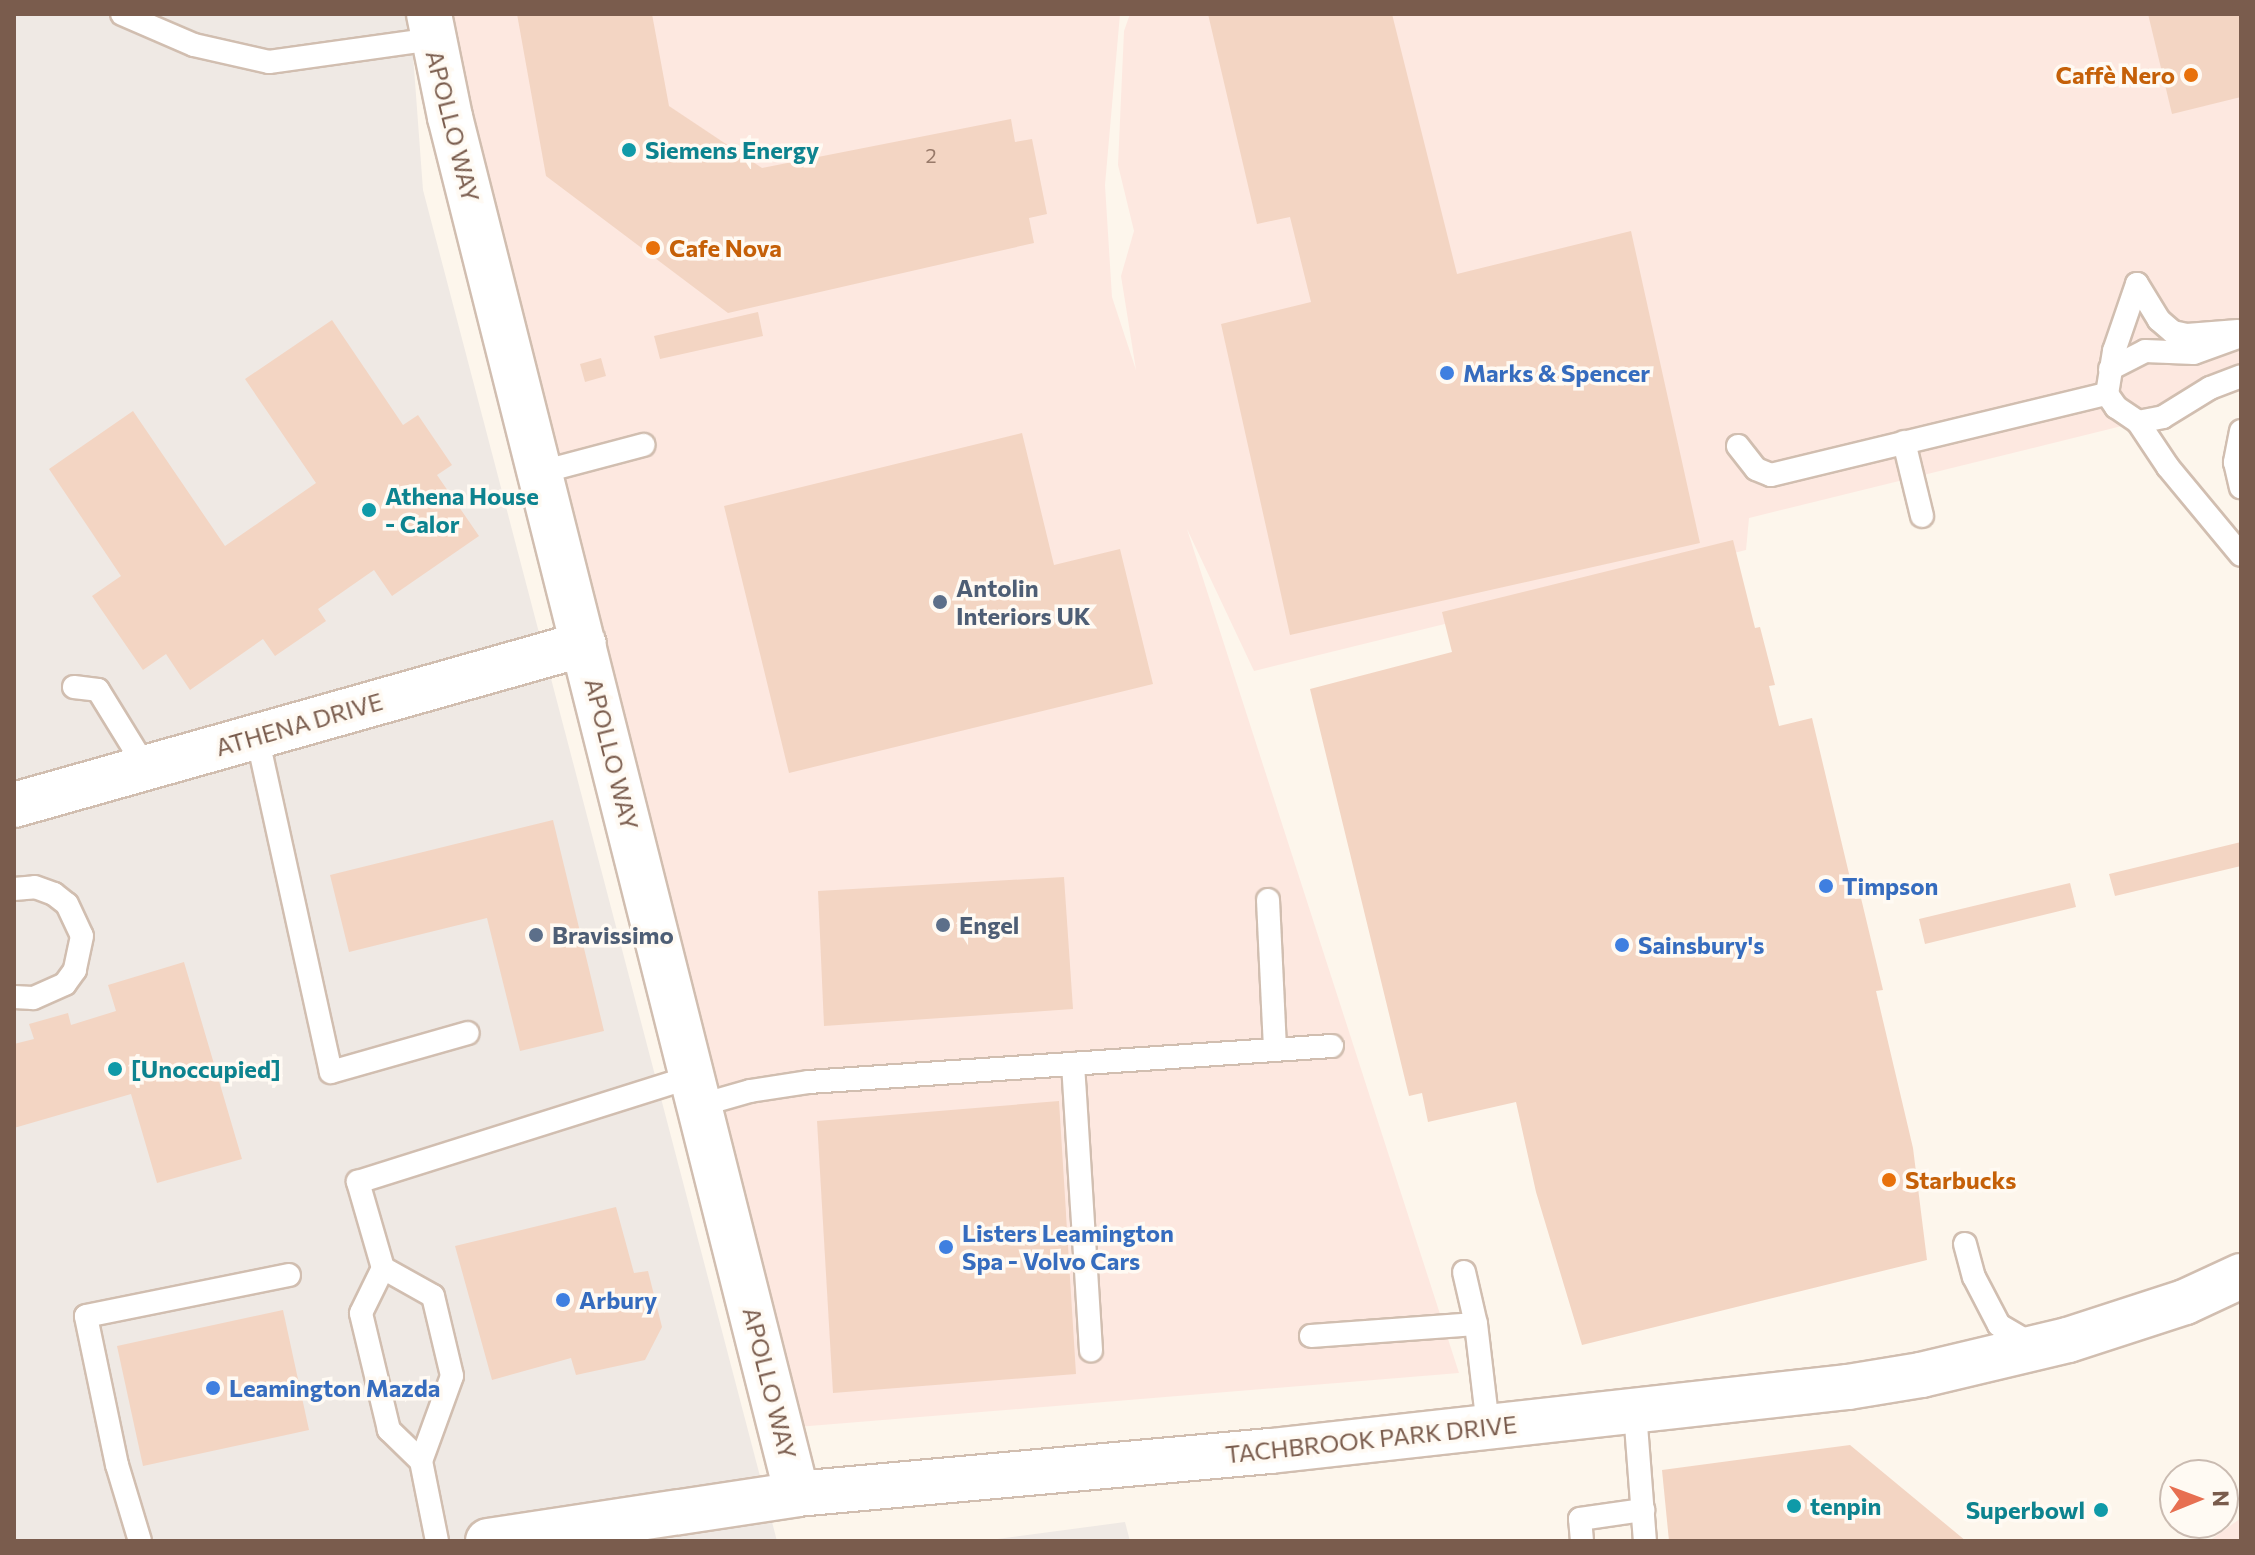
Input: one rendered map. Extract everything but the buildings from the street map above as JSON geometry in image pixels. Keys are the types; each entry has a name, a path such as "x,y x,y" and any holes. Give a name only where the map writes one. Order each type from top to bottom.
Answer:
{"street":[{"name":"APOLLO WAY","path":"430,26 797,1494"},
{"name":"ATHENA DRIVE","path":"14,805 584,644"},
{"name":"TACHBROOK PARK DRIVE","path":"503,1540 628,1530 797,1494 1271,1451 1848,1387 2038,1348 2185,1302 2240,1281"}],"lane":[{"path":"122,14 194,45 269,62 430,26"},
{"path":"2241,333 2187,335 2173,332 2159,320 2137,284 2108,381 2116,407 2138,422 2168,467 2241,555"},
{"path":"1738,446 1756,469 1771,475 1904,442 2108,381 2145,351 2194,353 2241,333"},
{"path":"2138,422 2163,417 2210,388 2241,376"},
{"path":"2241,431 2235,462 2241,487"},
{"path":"1904,442 1922,516"},
{"path":"541,472 643,445"},
{"path":"74,687 98,690 146,768"},
{"path":"257,736 331,1072 468,1033"},
{"path":"14,889 35,887 54,894 67,904 82,936 75,970 65,984 33,998 14,997"},
{"path":"1268,900 1275,1050"},
{"path":"421,1461 389,1430 361,1313 383,1268 358,1182 698,1091 750,1091 809,1082 1332,1046"},
{"path":"1073,1064 1091,1350"},
{"path":"1965,1244 1974,1277 1999,1325 2038,1348"},
{"path":"383,1268 433,1296 452,1376 421,1461 437,1541"},
{"path":"1464,1272 1476,1324 1488,1426"},
{"path":"140,1541 117,1465 86,1316 289,1275"},
{"path":"1311,1336 1476,1324"},
{"path":"1635,1412 1645,1541"},
{"path":"1582,1541 1580,1519 1643,1510"}],"shaded area":[{"path":"14,14 410,14 423,190 777,1541 14,1541"},
{"path":"450,14 1120,14 1105,185 1112,297 1136,370 1121,276 1134,231 1118,165 1124,31 1130,14 2241,14 2241,376 2138,422 1749,518 1746,550 1254,671 1187,529 1459,1373 797,1427 449,50"},
{"path":"2241,1518 2241,1541 2209,1541 2239,1539"},
{"path":"1125,1522 1130,1541 982,1541"}],"place":[{"name":"Caffè Nero","path":"2191,75"},
{"name":"Siemens Energy","path":"629,150"},
{"name":"Cafe Nova","path":"653,248"},
{"name":"Marks & Spencer","path":"1447,373"},
{"name":"Athena House - Calor","path":"369,510"},
{"name":"Antolin Interiors UK","path":"940,602"},
{"name":"Timpson","path":"1826,886"},
{"name":"Engel","path":"943,925"},
{"name":"Bravissimo","path":"536,935"},
{"name":"Sainsbury's","path":"1622,945"},
{"name":"[Unoccupied]","path":"115,1069"},
{"name":"Starbucks","path":"1889,1180"},
{"name":"Listers Leamington Spa - Volvo Cars","path":"946,1247"},
{"name":"Arbury","path":"563,1300"},
{"name":"Leamington Mazda","path":"213,1388"},
{"name":"tenpin","path":"1794,1506"},
{"name":"Superbowl","path":"2101,1510"}]}
